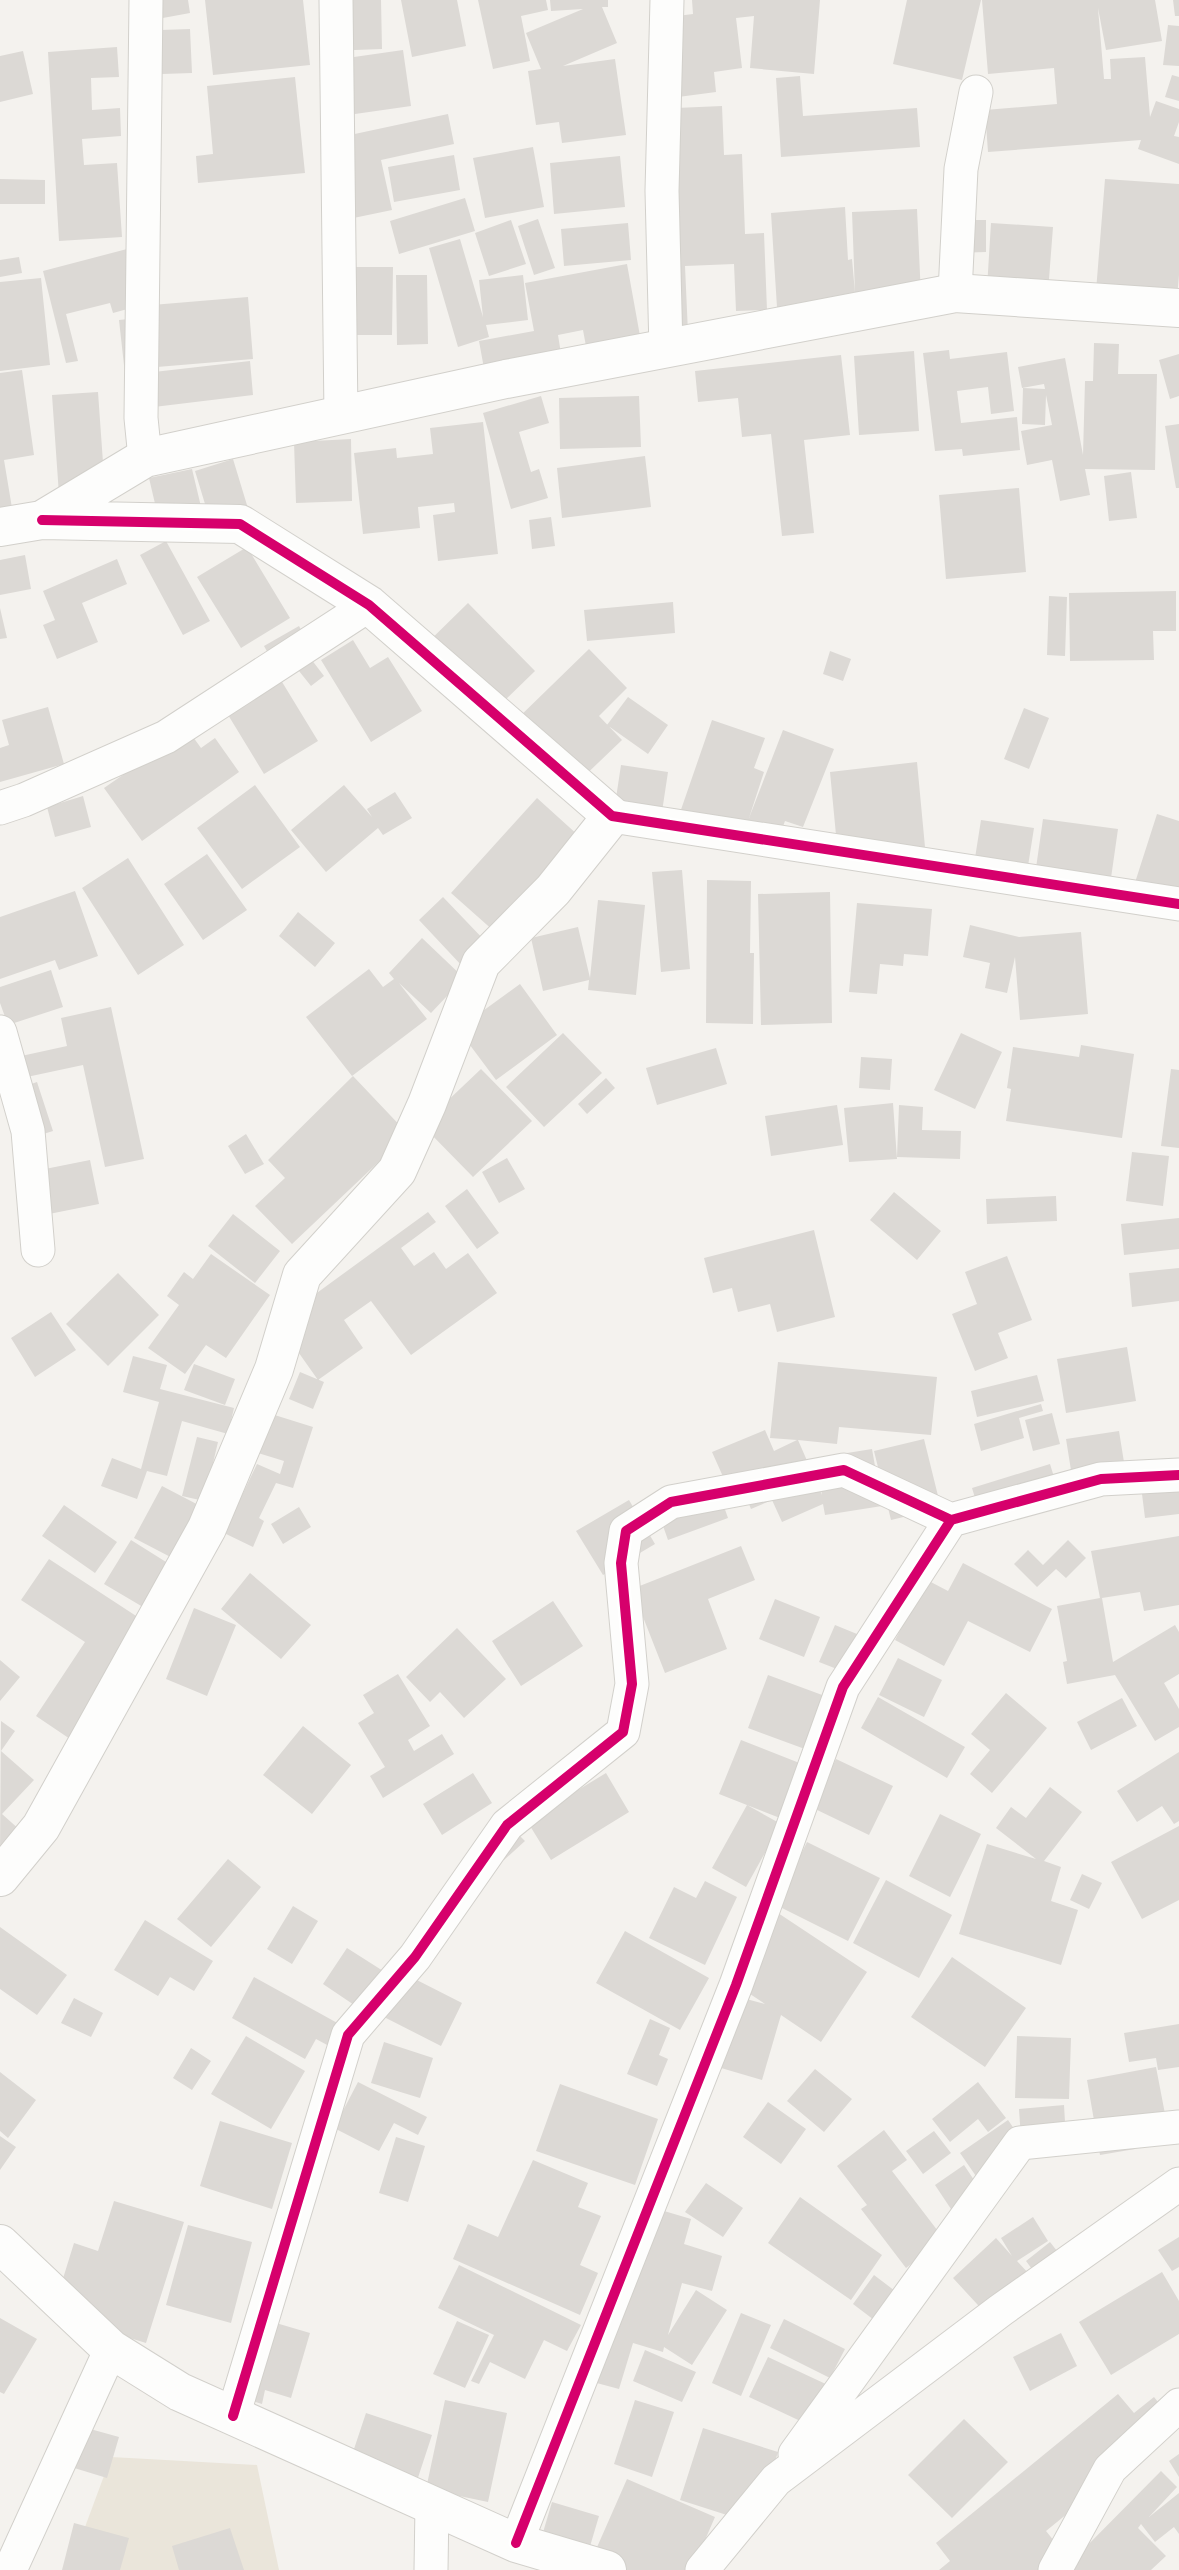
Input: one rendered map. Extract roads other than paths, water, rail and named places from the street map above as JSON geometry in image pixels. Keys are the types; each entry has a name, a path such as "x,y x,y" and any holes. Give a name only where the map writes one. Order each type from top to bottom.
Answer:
{"street":[{"path":"145,458 141,418 146,0"},
{"path":"335,0 341,416"},
{"path":"666,349 662,191 667,0"},
{"path":"954,293 961,169 976,92"},
{"path":"42,520 145,458 506,379 954,293 1179,308"},
{"path":"0,527 42,520 240,524 369,605 612,816 1179,904"},
{"path":"0,807 24,800 166,737 369,605"},
{"path":"0,1877 41,1827 207,1528 275,1369 302,1275 397,1171 427,1104 481,963 553,890 612,816"},
{"path":"0,1032 28,1131 38,1250"},
{"path":"233,2416 348,2035 415,1957 506,1825 623,1732 632,1684 621,1563 626,1531 671,1502 844,1470 951,1520 1101,1479 1179,1475"},
{"path":"516,2543 736,1985 843,1687 951,1520"},
{"path":"702,2570 776,2480 1020,2143 1179,2127"},
{"path":"776,2480 1001,2311 1179,2184"},
{"path":"0,2244 111,2349 180,2392 516,2543 607,2570"},
{"path":"10,2570 111,2349"},
{"path":"1055,2570 1110,2469 1179,2405"},
{"path":"431,2570 432,2505"}]}
